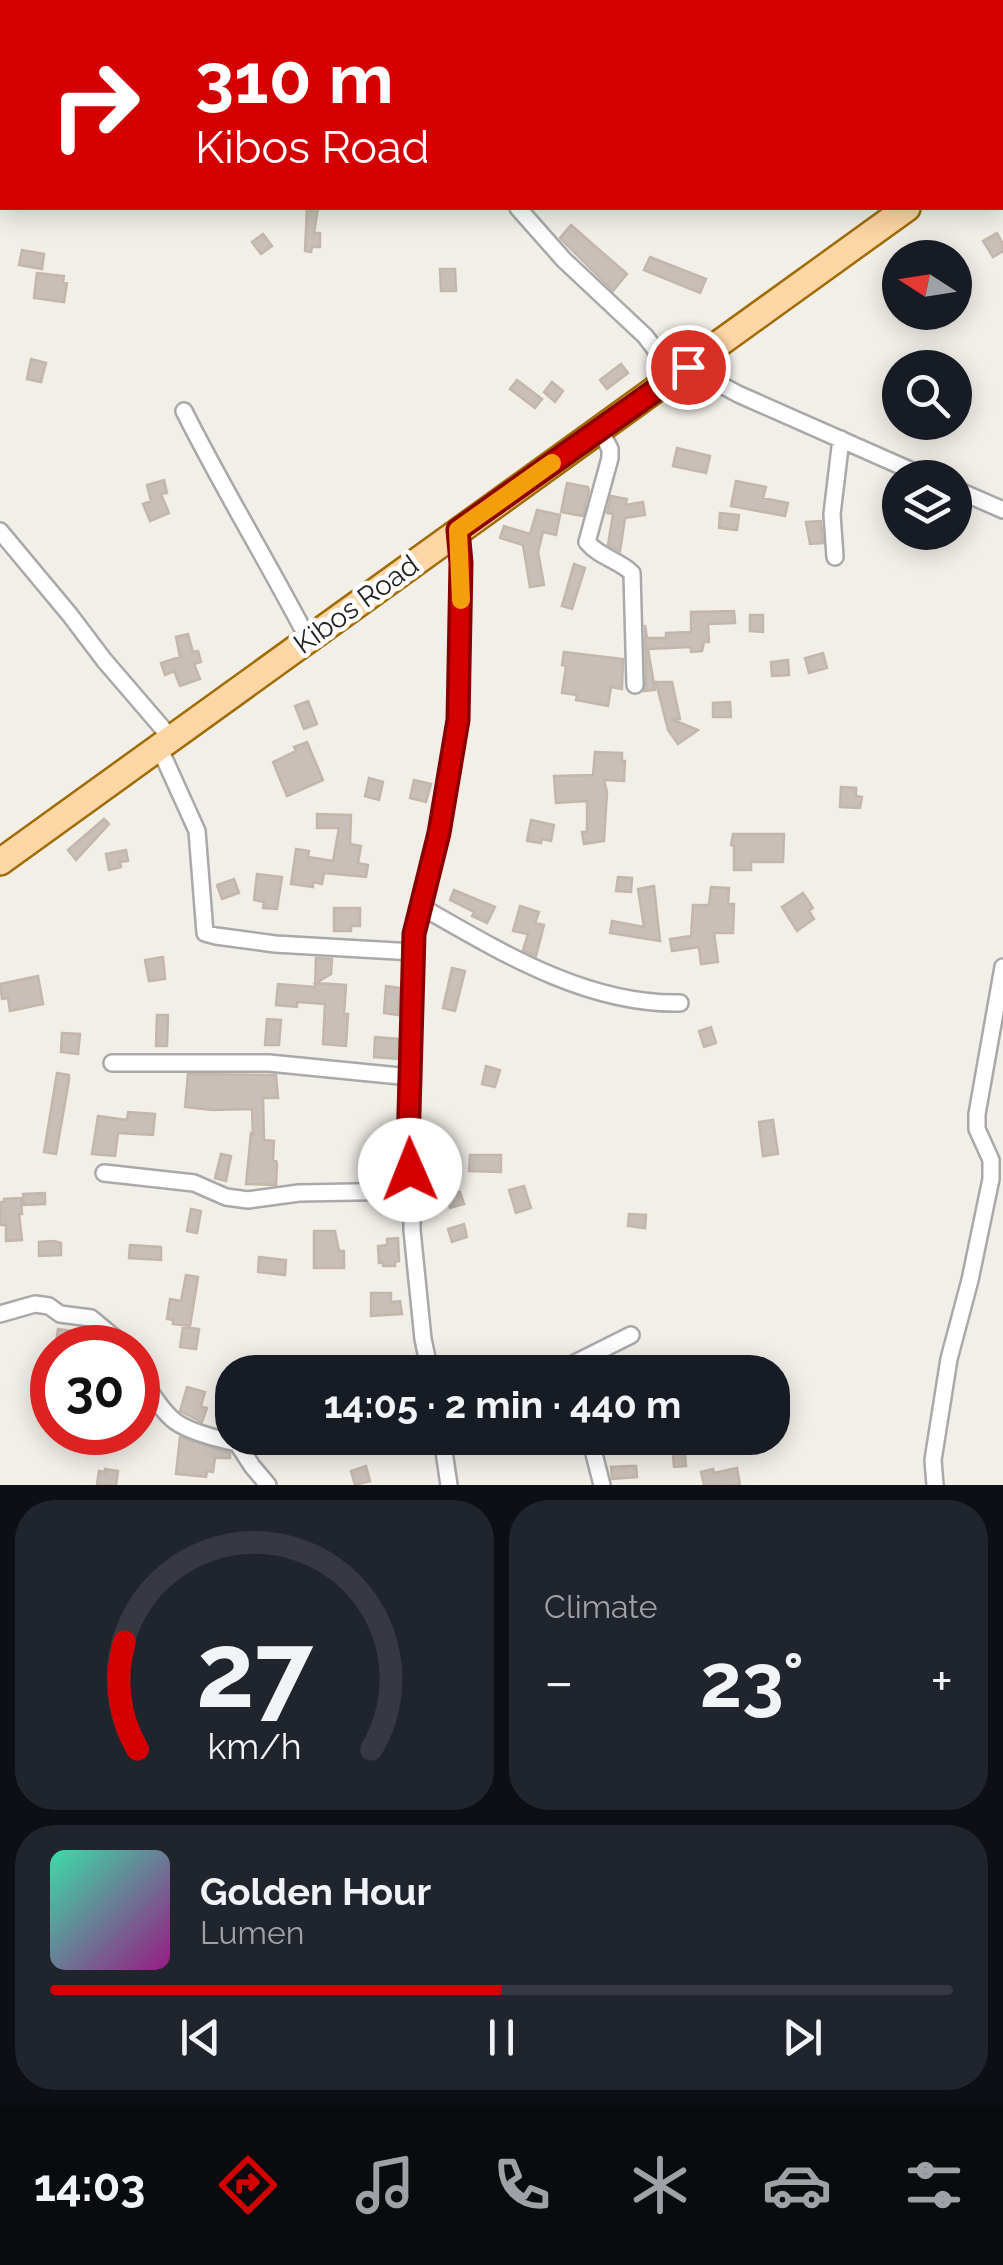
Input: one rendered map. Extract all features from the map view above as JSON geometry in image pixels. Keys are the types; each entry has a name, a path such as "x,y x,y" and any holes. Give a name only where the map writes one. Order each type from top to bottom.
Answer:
{"main road":[{"name":"Kibos Road","path":"0,862 682,372 896,211"}],"street":[{"path":"520,210 564,260 682,372 888,460"},
{"path":"184,411 308,639"},
{"path":"600,430 610,449 610,458 587,542 600,555 625,566 632,574 634,685"},
{"path":"835,556 832,514 841,439"},
{"path":"972,496 1003,510"},
{"path":"426,1355 408,1149 414,934 439,833 458,720 458,530"},
{"path":"0,531 70,615 165,742 197,831 205,932 275,944 414,952"},
{"path":"420,906 530,966 603,993 652,1004 680,1003"},
{"path":"935,1485 934,1460 949,1359 991,1179 991,1160 978,1129 977,1114 1003,967"},
{"path":"112,1064 269,1063 410,1077"},
{"path":"104,1173 194,1183 226,1197 248,1200 299,1193 412,1191"},
{"path":"0,1314 35,1304 49,1306 60,1314 92,1318 100,1325"},
{"path":"596,1355 631,1335"},
{"path":"160,1404 182,1426 237,1443 268,1485"},
{"path":"445,1455 449,1485"},
{"path":"594,1455 602,1485"}],"building":[{"path":"307,210 318,210 314,233 320,233 320,247 305,251"},
{"path":"571,225 627,274 613,291 560,238"},
{"path":"997,233 1003,251 993,257 983,241"},
{"path":"263,234 272,246 261,254 252,242"},
{"path":"22,250 44,254 42,269 19,265"},
{"path":"650,257 706,279 700,293 644,270"},
{"path":"440,269 455,269 456,291 441,291"},
{"path":"37,273 64,276 64,302 34,298"},
{"path":"31,359 46,363 41,382 27,379"},
{"path":"621,364 628,373 607,389 600,380"},
{"path":"517,380 542,399 535,408 510,389"},
{"path":"552,382 563,391 555,402 544,392"},
{"path":"677,448 710,456 706,473 673,466"},
{"path":"164,480 167,493 161,494 169,513 150,521 143,504 151,501 147,485"},
{"path":"736,481 766,487 763,498 788,503 785,516 731,506"},
{"path":"567,483 588,487 583,516 561,512"},
{"path":"611,496 627,499 625,505 643,502 645,515 625,518 620,551 608,545 613,514 607,513"},
{"path":"537,510 560,515 556,535 543,532 538,552 544,585 530,587 523,545 500,538 504,526 530,534"},
{"path":"720,513 739,515 737,530 719,528"},
{"path":"821,521 823,543 810,544 806,522"},
{"path":"574,564 585,568 572,609 562,606"},
{"path":"734,611 735,623 708,624 709,642 704,642 702,651 691,652 691,647 648,649 655,690 644,691 645,625 647,638 666,638 666,633 691,632 691,612"},
{"path":"750,615 763,615 763,632 750,631"},
{"path":"188,634 193,652 198,651 201,662 194,664 200,679 180,686 174,671 165,675 161,663 180,657 176,637"},
{"path":"564,652 623,659 622,689 611,687 608,706 562,693"},
{"path":"823,653 827,668 809,673 805,658"},
{"path":"788,660 789,675 772,676 771,662"},
{"path":"656,682 672,682 680,719 671,719 698,730 678,744 668,730"},
{"path":"308,701 317,724 304,729 295,706"},
{"path":"730,702 731,717 713,717 713,703"},
{"path":"307,742 323,780 287,796 273,762"},
{"path":"595,752 622,753 624,781 604,780 604,841 584,844 587,801 556,803 554,776 593,775"},
{"path":"369,778 383,782 379,800 365,796"},
{"path":"414,780 431,784 426,802 410,798"},
{"path":"841,787 856,788 856,796 862,797 860,808 840,807"},
{"path":"317,814 351,815 350,844 361,846 358,863 368,865 366,877 324,873 322,884 313,882 313,887 291,884 296,849 309,851 308,857 333,861 339,828 317,828"},
{"path":"104,819 109,824 76,860 68,850"},
{"path":"531,820 554,825 551,841 527,841"},
{"path":"733,834 784,834 783,862 751,862 751,870 734,870"},
{"path":"126,850 128,861 109,870 106,854"},
{"path":"257,874 282,877 277,909 263,908 264,902 254,900"},
{"path":"618,877 632,878 631,892 616,891"},
{"path":"234,879 239,893 222,899 217,885"},
{"path":"654,886 660,941 610,933 612,921 644,927 638,889"},
{"path":"711,887 729,888 728,904 734,904 733,933 714,933 718,962 701,964 699,947 672,951 670,939 691,936 693,905 709,905"},
{"path":"454,890 495,907 487,923 450,900"},
{"path":"803,893 813,908 809,911 814,919 797,931 782,907"},
{"path":"520,906 539,912 535,923 544,925 536,956 523,950 528,934 513,931"},
{"path":"334,908 360,908 360,926 351,926 351,931 334,931"},
{"path":"163,957 165,979 149,981 145,960"},
{"path":"316,958 332,959 331,974 316,983 346,985 346,1046 323,1044 325,1004 276,1005 278,984 315,987"},
{"path":"452,968 465,971 455,1011 443,1008"},
{"path":"38,976 43,1004 10,1011 8,998 2,999 0,984"},
{"path":"386,986 401,988 398,1015 384,1013"},
{"path":"157,1015 168,1015 167,1046 156,1046"},
{"path":"267,1019 281,1020 279,1045 265,1045"},
{"path":"711,1027 716,1043 704,1047 699,1031"},
{"path":"62,1033 80,1034 78,1054 61,1052"},
{"path":"375,1037 399,1039 398,1059 374,1057"},
{"path":"486,1066 500,1070 495,1087 482,1084"},
{"path":"57,1073 69,1075 69,1080 56,1154 44,1152"},
{"path":"188,1074 276,1075 278,1098 263,1098 264,1140 274,1141 276,1185 246,1184 252,1109 185,1107"},
{"path":"128,1112 155,1114 153,1135 118,1133 115,1156 92,1154 98,1116 127,1120"},
{"path":"773,1120 778,1154 763,1156 759,1122"},
{"path":"221,1154 231,1156 226,1181 215,1178"},
{"path":"470,1155 501,1155 501,1172 469,1171"},
{"path":"524,1186 531,1208 516,1213 509,1190"},
{"path":"460,1192 464,1204 450,1208 447,1195"},
{"path":"45,1193 45,1204 24,1205 23,1194"},
{"path":"21,1198 22,1240 6,1241 6,1225 0,1225 0,1202"},
{"path":"191,1209 201,1211 197,1233 187,1231"},
{"path":"629,1214 646,1215 645,1228 628,1226"},
{"path":"464,1224 467,1237 452,1242 448,1229"},
{"path":"314,1231 335,1231 339,1251 344,1251 344,1268 314,1268"},
{"path":"398,1238 399,1261 395,1266 383,1266 383,1262 379,1263 378,1246 387,1245 387,1239"},
{"path":"39,1242 61,1243 61,1255 39,1256"},
{"path":"130,1245 161,1247 161,1260 129,1258"},
{"path":"259,1257 286,1260 285,1275 258,1272"},
{"path":"186,1275 198,1277 190,1326 173,1324 173,1320 167,1319 170,1299 181,1301"},
{"path":"371,1293 391,1293 391,1302 400,1301 402,1314 371,1316"},
{"path":"183,1327 199,1329 196,1349 180,1347"},
{"path":"187,1387 205,1392 201,1406 207,1408 202,1422 180,1411"},
{"path":"180,1437 215,1448 215,1455 230,1455 215,1458 213,1472 207,1471 206,1477 176,1474"},
{"path":"673,1455 685,1455 686,1466 674,1467"},
{"path":"366,1466 370,1481 355,1485 351,1471"},
{"path":"636,1466 637,1477 612,1479 611,1467"},
{"path":"737,1468 740,1485 704,1485 701,1472"},
{"path":"99,1471 118,1471 116,1485 97,1485"}],"slow traffic":[{"path":"461,600 458,530 552,463"}],"route":[{"path":"410,1170 414,934 439,833 458,720 458,530 688,367"}]}
